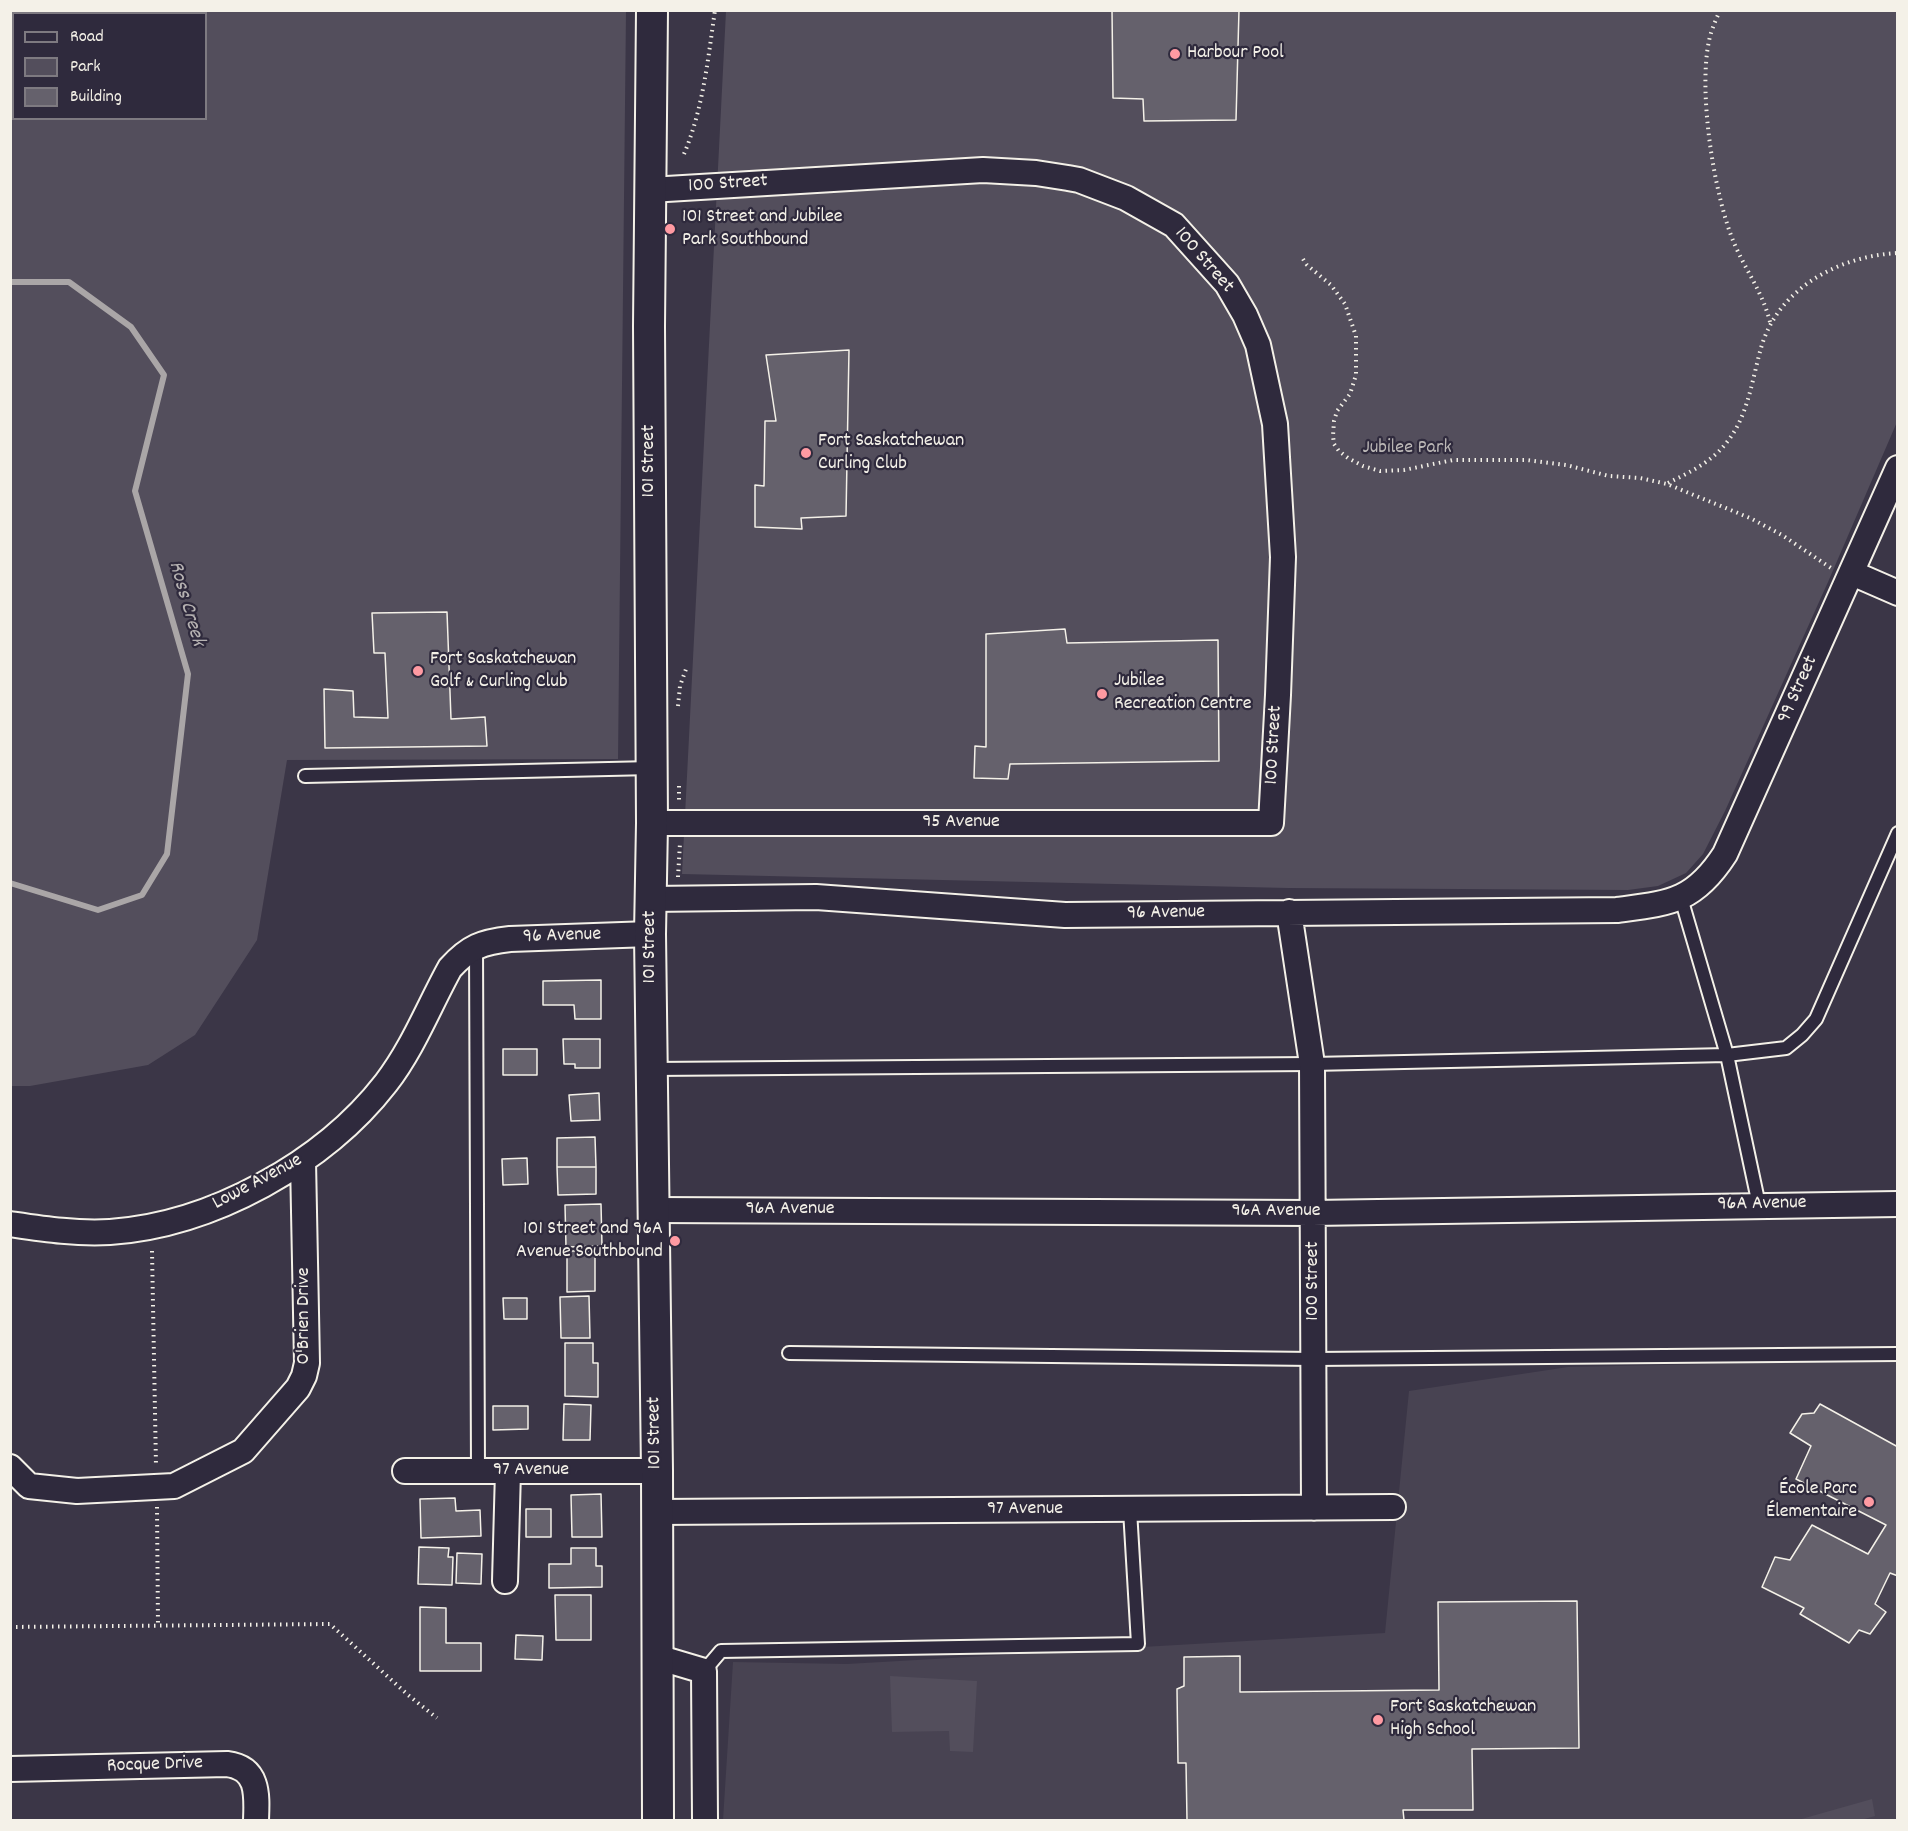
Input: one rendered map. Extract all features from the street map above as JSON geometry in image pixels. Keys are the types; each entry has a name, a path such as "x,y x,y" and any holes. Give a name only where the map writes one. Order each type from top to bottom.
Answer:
{"street":[{"name":"101 Street","path":"652,10 649,338 652,768 650,934 657,1471 658,1821"},
{"name":"101 Street","path":"653,74 663,10"},
{"name":"100 Street","path":"650,190 983,170 1036,173 1079,180 1126,198 1174,225 1227,284 1245,315 1258,345 1275,424 1282,557 1271,823"},
{"name":"99 Street","path":"1681,898 1700,886 1713,873 1725,854 1898,468"},
{"path":"1850,576 1898,592"},
{"name":"95 Avenue","path":"652,823 1271,823"},
{"name":"96 Avenue","path":"651,899 816,897 1065,915 1617,910 1650,906 1681,898"},
{"name":"100 Street","path":"1289,912 1312,1064 1314,1509"},
{"name":"96 Avenue","path":"476,946 491,941 510,939 650,934"},
{"name":"Lowe Avenue","path":"10,1224 72,1232 110,1232 165,1222 215,1207 303,1161 347,1124 386,1083 403,1058 450,968 460,956 476,946"},
{"name":"O'Brien Drive","path":"10,1467 29,1486 77,1491 174,1486 243,1451 298,1388 307,1363 303,1161"},
{"name":"96A Avenue","path":"654,1210 1313,1213 1759,1205 1895,1198"},
{"name":"97 Avenue","path":"405,1471 657,1471"},
{"path":"505,1581 508,1471"},
{"name":"97 Avenue","path":"657,1512 1394,1507"},
{"path":"657,1657 704,1671 705,1821"},
{"name":"Rocque Drive","path":"10,1769 237,1765 247,1772 254,1783 257,1797 256,1821"}],"lane":[{"path":"305,776 652,768"},
{"path":"651,1069 1312,1064 1727,1055 1786,1048 1816,1019 1898,833"},
{"path":"1681,898 1727,1055 1759,1205"},
{"path":"476,946 478,1471"},
{"path":"789,1353 1314,1359 1898,1354"},
{"path":"704,1671 721,1651 1138,1644 1130,1510"}],"path":[{"path":"684,154 691,138 706,72 715,10"},
{"path":"1720,10 1709,38 1706,73 1708,116 1715,171 1723,214 1735,245 1765,303 1771,323"},
{"path":"1667,484 1714,458 1728,441 1744,410 1761,346 1771,323 1780,309 1799,290 1831,268 1859,258 1898,253"},
{"path":"1303,259 1331,285 1345,304 1356,336 1356,375 1350,394 1337,411 1333,436 1334,444 1348,458 1380,471 1404,470 1454,460 1527,460 1566,465 1609,476 1640,478 1667,484 1731,510 1782,535 1850,576"},
{"path":"152,1251 158,1626"},
{"path":"10,1627 330,1624 437,1719"}],"shaded area":[{"path":"1897,1360 1897,1820 723,1820 733,1662 847,1664 1385,1633 1409,1391 1568,1367"}],"green space":[{"path":"10,11 626,11 618,759 287,760 257,940 195,1035 148,1065 30,1086 11,1086"},
{"name":"Jubilee Park","path":"726,11 1897,11 1897,422 1828,582 1725,811 1703,854 1686,873 1658,886 1628,890 1288,888 682,874"},
{"path":"890,1676 977,1681 973,1752 950,1751 949,1731 892,1732"},
{"path":"1872,1799 1875,1816 1861,1820 1798,1820"}],"building":[{"name":"Harbour Pool","path":"1112,10 1239,10 1236,120 1144,121 1143,99 1113,98"},
{"name":"Fort Saskatchewan Curling Club","path":"849,350 846,516 801,518 802,529 755,527 755,485 764,486 765,421 776,421 766,355"},
{"name":"Fort Saskatchewan Golf & Curling Club","path":"447,612 451,719 485,717 487,746 325,748 324,689 353,691 354,717 388,718 385,653 374,653 372,613"},
{"name":"Jubilee Recreation Centre","path":"1065,629 1067,643 1218,640 1219,761 1010,764 1008,779 974,778 975,746 986,747 986,634"},
{"path":"601,980 601,1019 575,1019 574,1005 543,1005 543,981"},
{"path":"563,1039 600,1039 600,1068 575,1068 575,1064 564,1064"},
{"path":"503,1049 537,1049 537,1075 503,1075"},
{"path":"599,1093 600,1120 571,1121 569,1095"},
{"path":"595,1137 596,1167 557,1167 557,1138"},
{"path":"527,1158 528,1184 503,1185 502,1159"},
{"path":"557,1167 596,1167 596,1194 558,1195"},
{"path":"601,1204 602,1246 566,1247 565,1205"},
{"path":"567,1251 595,1251 595,1291 567,1292"},
{"path":"589,1296 590,1338 561,1338 560,1297"},
{"path":"503,1298 527,1298 527,1319 504,1319"},
{"path":"565,1343 593,1343 593,1363 598,1363 598,1397 565,1396"},
{"path":"564,1404 591,1405 590,1440 563,1440"},
{"name":"École Parc Élementaire","path":"1820,1404 1898,1447 1898,1576 1890,1573 1875,1604 1886,1612 1870,1634 1859,1630 1849,1643 1800,1614 1804,1608 1762,1587 1775,1557 1790,1560 1812,1525 1868,1554 1886,1525 1796,1479 1811,1446 1790,1433 1802,1414 1814,1413"},
{"path":"493,1406 528,1406 528,1429 493,1430"},
{"path":"601,1494 602,1537 572,1537 571,1495"},
{"path":"455,1498 456,1511 480,1510 481,1536 421,1538 420,1499"},
{"path":"526,1509 551,1509 551,1537 526,1537"},
{"path":"419,1547 449,1548 448,1557 453,1557 452,1585 418,1584"},
{"path":"571,1548 596,1548 596,1566 602,1566 602,1587 549,1588 549,1564 571,1564"},
{"path":"457,1553 482,1554 481,1584 456,1583"},
{"path":"555,1595 591,1595 591,1640 556,1640"},
{"name":"Fort Saskatchewan High School","path":"1577,1601 1579,1748 1472,1749 1473,1810 1403,1810 1404,1820 1187,1820 1186,1763 1178,1763 1177,1689 1184,1686 1184,1657 1240,1656 1240,1692 1439,1690 1438,1602"},
{"path":"420,1607 446,1608 446,1643 481,1643 481,1671 420,1671"},
{"path":"516,1635 543,1636 542,1660 515,1659"}],"waterway":[{"name":"Ross Creek","path":"10,282 69,282 131,327 164,375 135,491 188,674 167,854 142,895 98,910 10,883"}],"place":[{"name":"Harbour Pool","path":"1175,54"},
{"name":"101 Street and Jubilee Park Southbound","path":"670,229"},
{"name":"Fort Saskatchewan Curling Club","path":"806,453"},
{"name":"Fort Saskatchewan Golf & Curling Club","path":"418,671"},
{"name":"Jubilee Recreation Centre","path":"1102,694"},
{"name":"101 Street and 96A Avenue Southbound","path":"675,1241"},
{"name":"École Parc Élementaire","path":"1869,1502"},
{"name":"Fort Saskatchewan High School","path":"1378,1720"}]}
